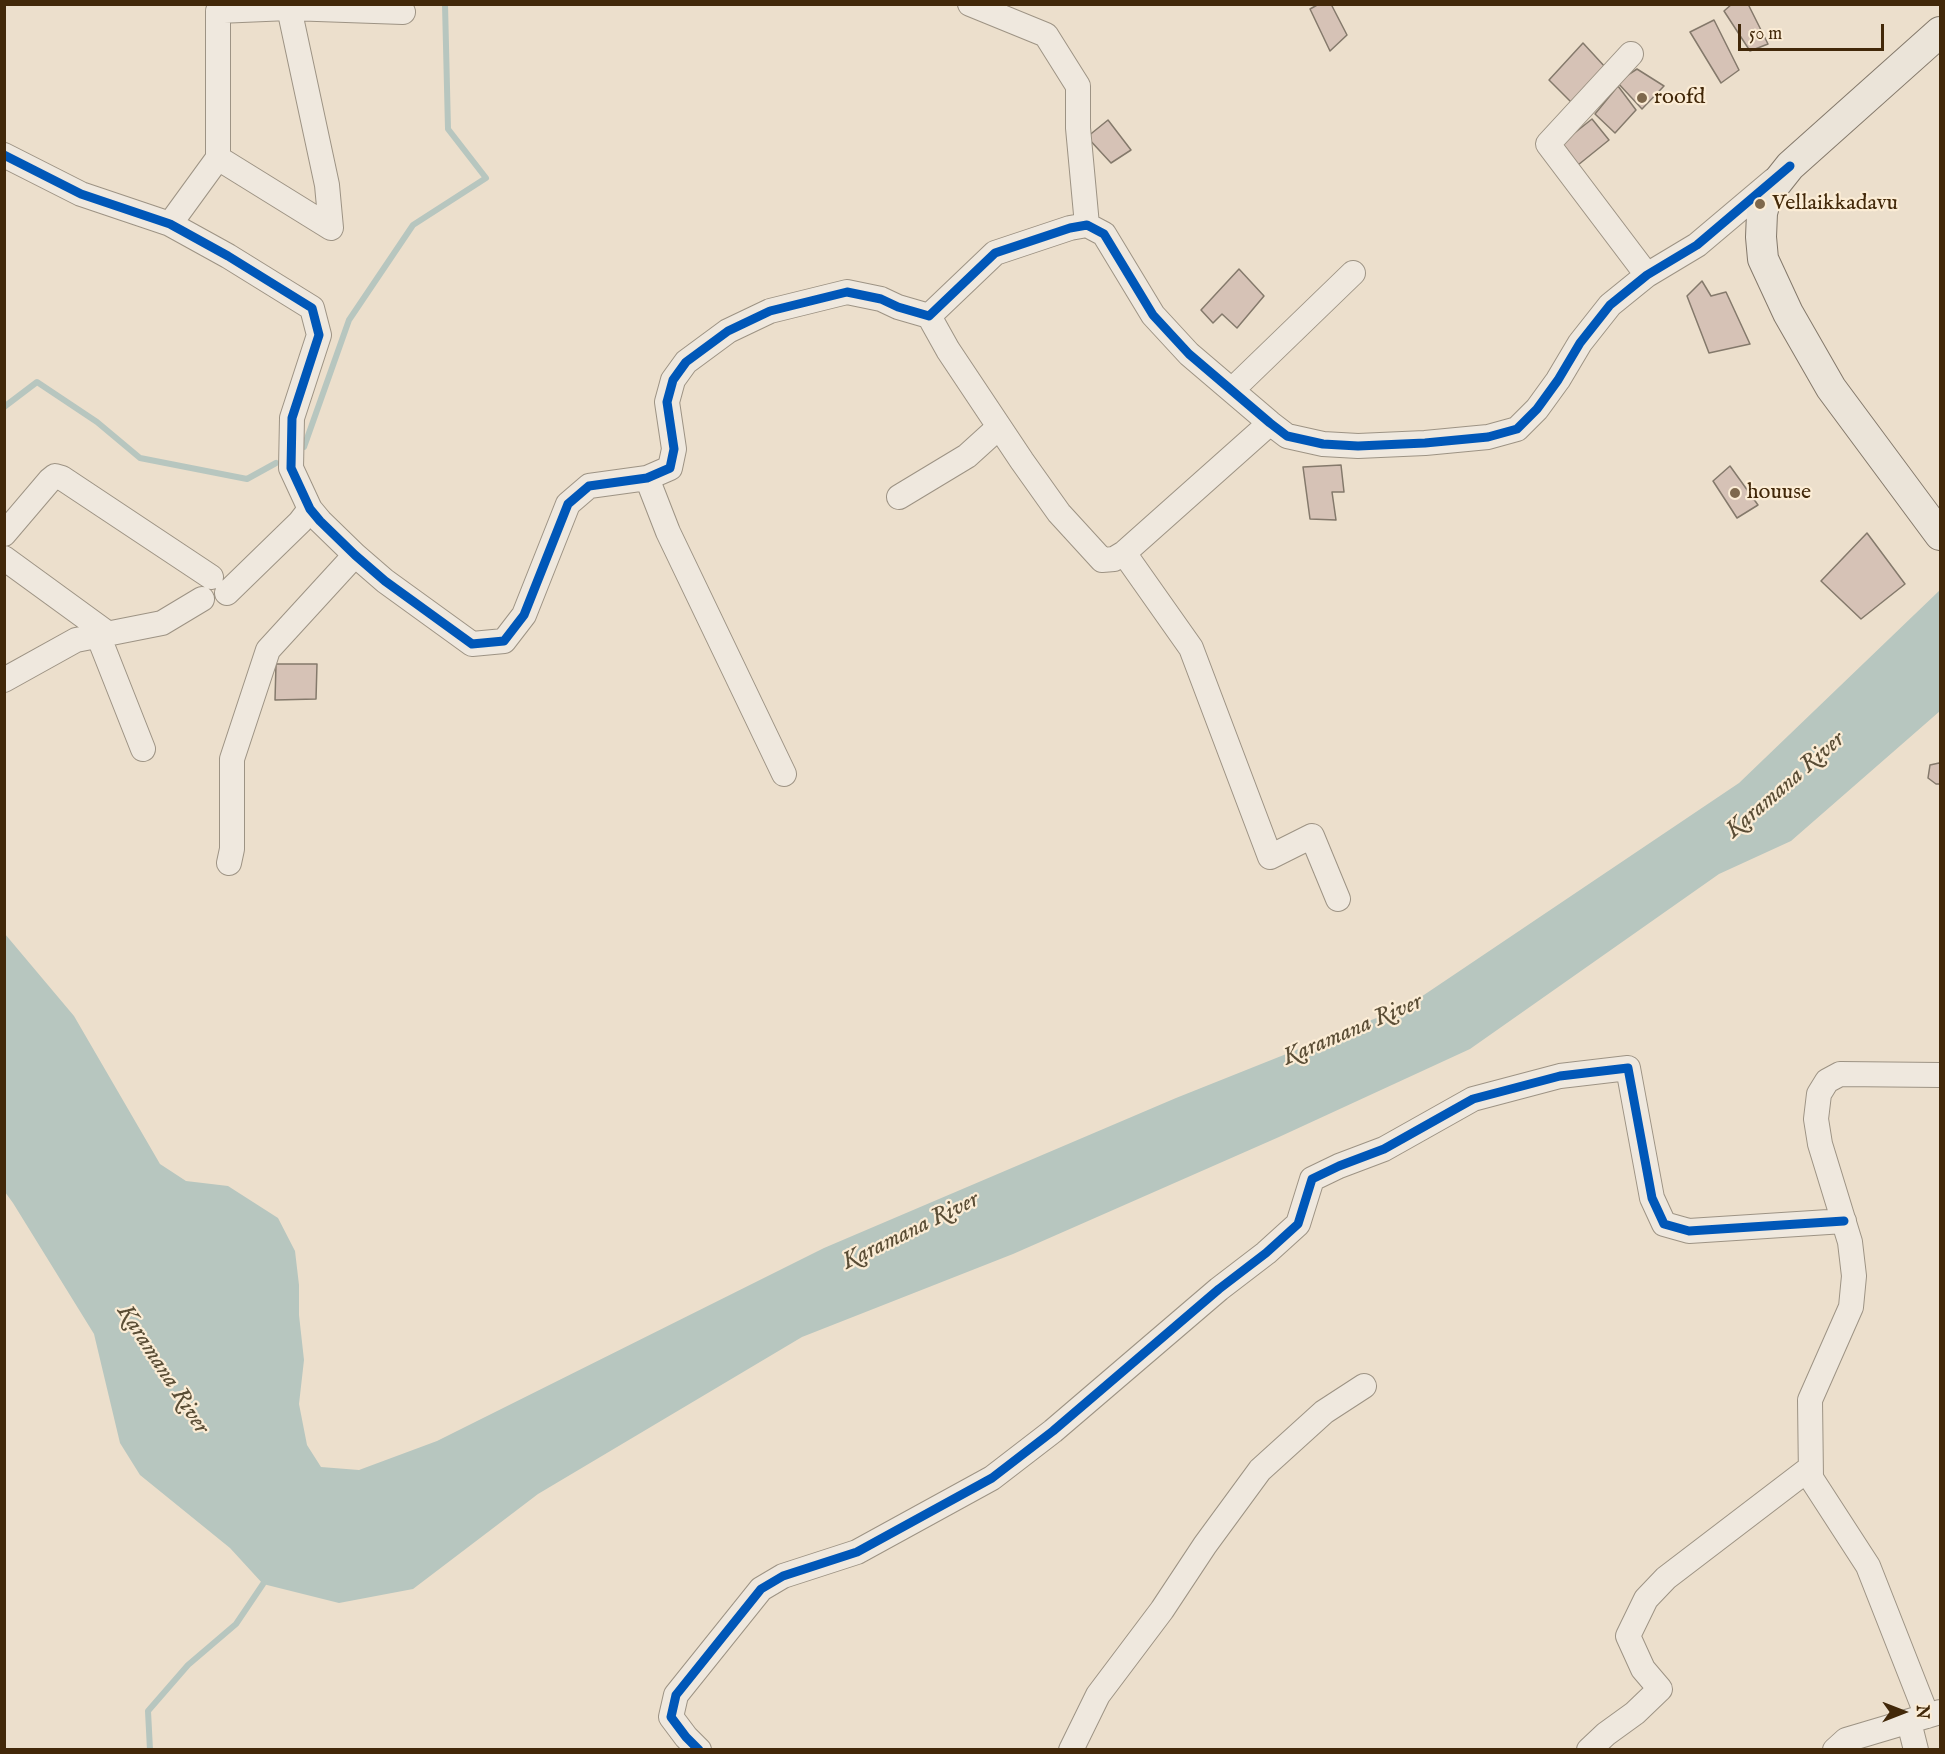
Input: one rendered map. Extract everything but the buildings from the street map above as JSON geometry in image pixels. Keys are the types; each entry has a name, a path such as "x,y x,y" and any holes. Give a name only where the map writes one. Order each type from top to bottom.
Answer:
{"main road":[{"path":"1941,32 1790,165 1767,195 1762,213 1761,237 1763,259 1788,313 1831,388 1941,535"}],"street":[{"path":"970,4 1046,35 1078,86 1078,128 1087,225"},
{"path":"218,158 332,228 327,185 289,8"},
{"path":"170,224 218,158 218,11 289,8 403,12"},
{"path":"1631,54 1548,144 1647,275"},
{"path":"4,155 81,194 170,224 228,256 312,309 319,335 292,418 291,468 310,509 355,555 385,581 472,644 504,641 524,615 568,504 589,486 647,478 670,468 674,449 667,402 673,380 686,362 728,331 770,311 847,292 880,299 929,316 948,350 1022,461 1059,513 1102,560 1114,559 1124,553 1270,423"},
{"path":"929,316 995,252 1070,228 1087,225 1104,234 1153,315 1189,354 1287,436 1323,444 1358,446 1488,437 1517,429 1537,409 1580,343 1610,305 1647,275 1697,245 1790,165"},
{"path":"1232,390 1353,273"},
{"path":"899,497 967,456 999,427"},
{"path":"4,534 55,476 62,478 213,590"},
{"path":"647,478 669,532 784,774"},
{"path":"4,680 76,640 162,623 213,590 300,522 310,509"},
{"path":"1124,553 1191,648 1270,857 1312,836 1338,899"},
{"path":"229,863 232,849 232,759 268,650 355,555"},
{"path":"4,558 102,634 143,749"},
{"path":"699,1749 686,1737 671,1717 676,1695 761,1589 783,1576 857,1552 992,1478 1053,1431 1219,1288 1266,1253 1298,1224 1312,1179 1384,1149 1473,1099 1560,1076 1628,1068 1652,1198 1664,1224 1689,1231 1844,1221"},
{"path":"1916,1749 1926,1717 1868,1566 1811,1478 1810,1400 1851,1307 1854,1276 1850,1242 1820,1144 1816,1119 1819,1094 1827,1081 1840,1074 1941,1075"},
{"path":"1071,1749 1098,1695 1162,1610 1205,1545 1260,1470 1324,1412 1364,1386"},
{"path":"1589,1749 1635,1713 1660,1689 1643,1670 1628,1636 1646,1599 1666,1578 1810,1468"},
{"path":"1835,1749 1846,1740 1926,1717"}],"water":[{"name":"Karamana River","path":"1940,590 1940,711 1791,841 1719,874 1470,1049 1279,1137 1013,1254 802,1337 538,1494 413,1589 339,1603 263,1584 230,1548 140,1475 120,1443 94,1334 5,1192 5,934 74,1016 160,1164 186,1181 228,1186 278,1218 295,1251 304,1360 299,1404 307,1445 321,1467 359,1470 437,1441 824,1248 1176,1098 1409,1005 1739,783"}],"waterway":[{"path":"304,447 349,320 413,225 486,178 448,129 445,4"},
{"path":"4,407 37,382 97,422 140,458 247,479 276,463"},
{"path":"150,1750 148,1711 188,1665 236,1624 263,1584"}],"cycle path":[{"path":"4,155 81,194 170,224 228,256 312,308 319,335 292,418 291,468 310,509 355,555 385,581 472,644 504,641 524,615 568,504 589,486 647,478 670,468 674,449 667,402 673,380 686,362 728,331 770,311 847,292 881,299 898,307 929,316 995,253 1070,228 1087,225 1104,234 1153,315 1189,354 1287,436 1323,444 1358,446 1488,437 1517,429 1537,409 1580,343 1610,305 1647,275 1697,245 1790,166"},
{"path":"699,1750 671,1717 676,1695 761,1589 783,1576 857,1552 992,1478 1053,1431 1298,1224 1312,1179 1384,1149 1473,1099 1560,1076 1628,1068 1652,1198 1664,1224 1689,1231 1844,1221"}],"place":[{"name":"roofd","path":"1642,98"},
{"name":"Vellaikkadavu","path":"1760,204"},
{"name":"houuse","path":"1735,493"}]}
